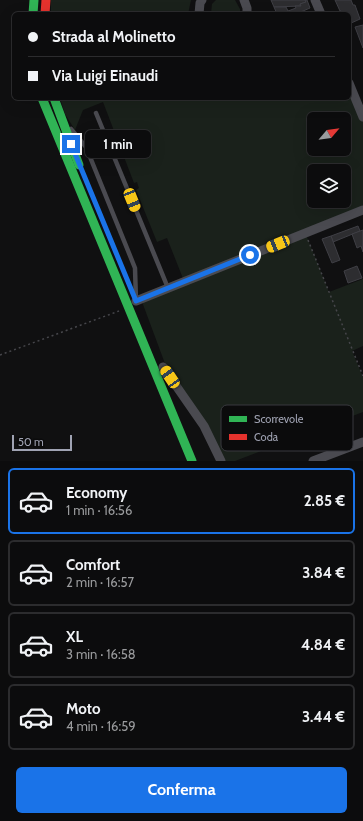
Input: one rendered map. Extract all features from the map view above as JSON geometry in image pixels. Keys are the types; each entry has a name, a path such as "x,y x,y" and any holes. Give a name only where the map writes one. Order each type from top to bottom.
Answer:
{"main road":[{"path":"32,12 34,0"},
{"path":"45,12 46,0"},
{"path":"43,100 192,461"},
{"path":"55,100 142,315"},
{"path":"162,363 181,410"}],"street":[{"path":"199,12 200,3 202,0"},
{"path":"244,0 247,12"},
{"path":"315,0 320,12"},
{"path":"351,88 363,117"},
{"path":"136,301 363,210"},
{"path":"162,363 204,426 221,461"},
{"path":"353,446 363,442"},
{"path":"313,461 339,451"}],"lane":[{"path":"96,113 168,288"}],"path":[{"path":"305,233 363,376"},
{"path":"0,355 128,307"}],"shaded area":[{"path":"51,0 191,0 188,12 51,12"},
{"path":"216,0 235,0 240,12 211,12 212,4"},
{"path":"351,85 363,113 363,209 305,232 329,292 363,279 363,346 352,351 363,377 363,412 353,416 353,405 221,405 221,451 261,451 235,461 222,461 167,369 141,299 184,281 167,238 157,242 136,190 139,188 137,182 134,183 103,102 83,110 75,130 65,114 61,100 351,100"}],"building":[{"path":"271,0 305,0 306,2 300,4 301,6 274,7"},
{"path":"305,0 307,0 310,8 301,12 276,12 274,7 286,7 288,11 296,8 295,6 301,6 300,4 306,2"},
{"path":"335,0 351,0 353,5 355,5 360,19 351,23 351,12 340,11"},
{"path":"363,25 363,48 355,27"},
{"path":"358,226 360,231 333,242 331,236"},
{"path":"363,230 363,252 361,246 357,248 352,234"},
{"path":"331,236 340,260 332,263 322,239"},
{"path":"357,266 362,278 348,283 344,271"}],"traffic: fast":[{"path":"33,12 34,0"},
{"path":"43,100 192,461"},
{"path":"55,100 79,165"}],"traffic: jam":[{"path":"45,12 46,0"}],"route":[{"path":"71,144 136,301 250,255"}]}
